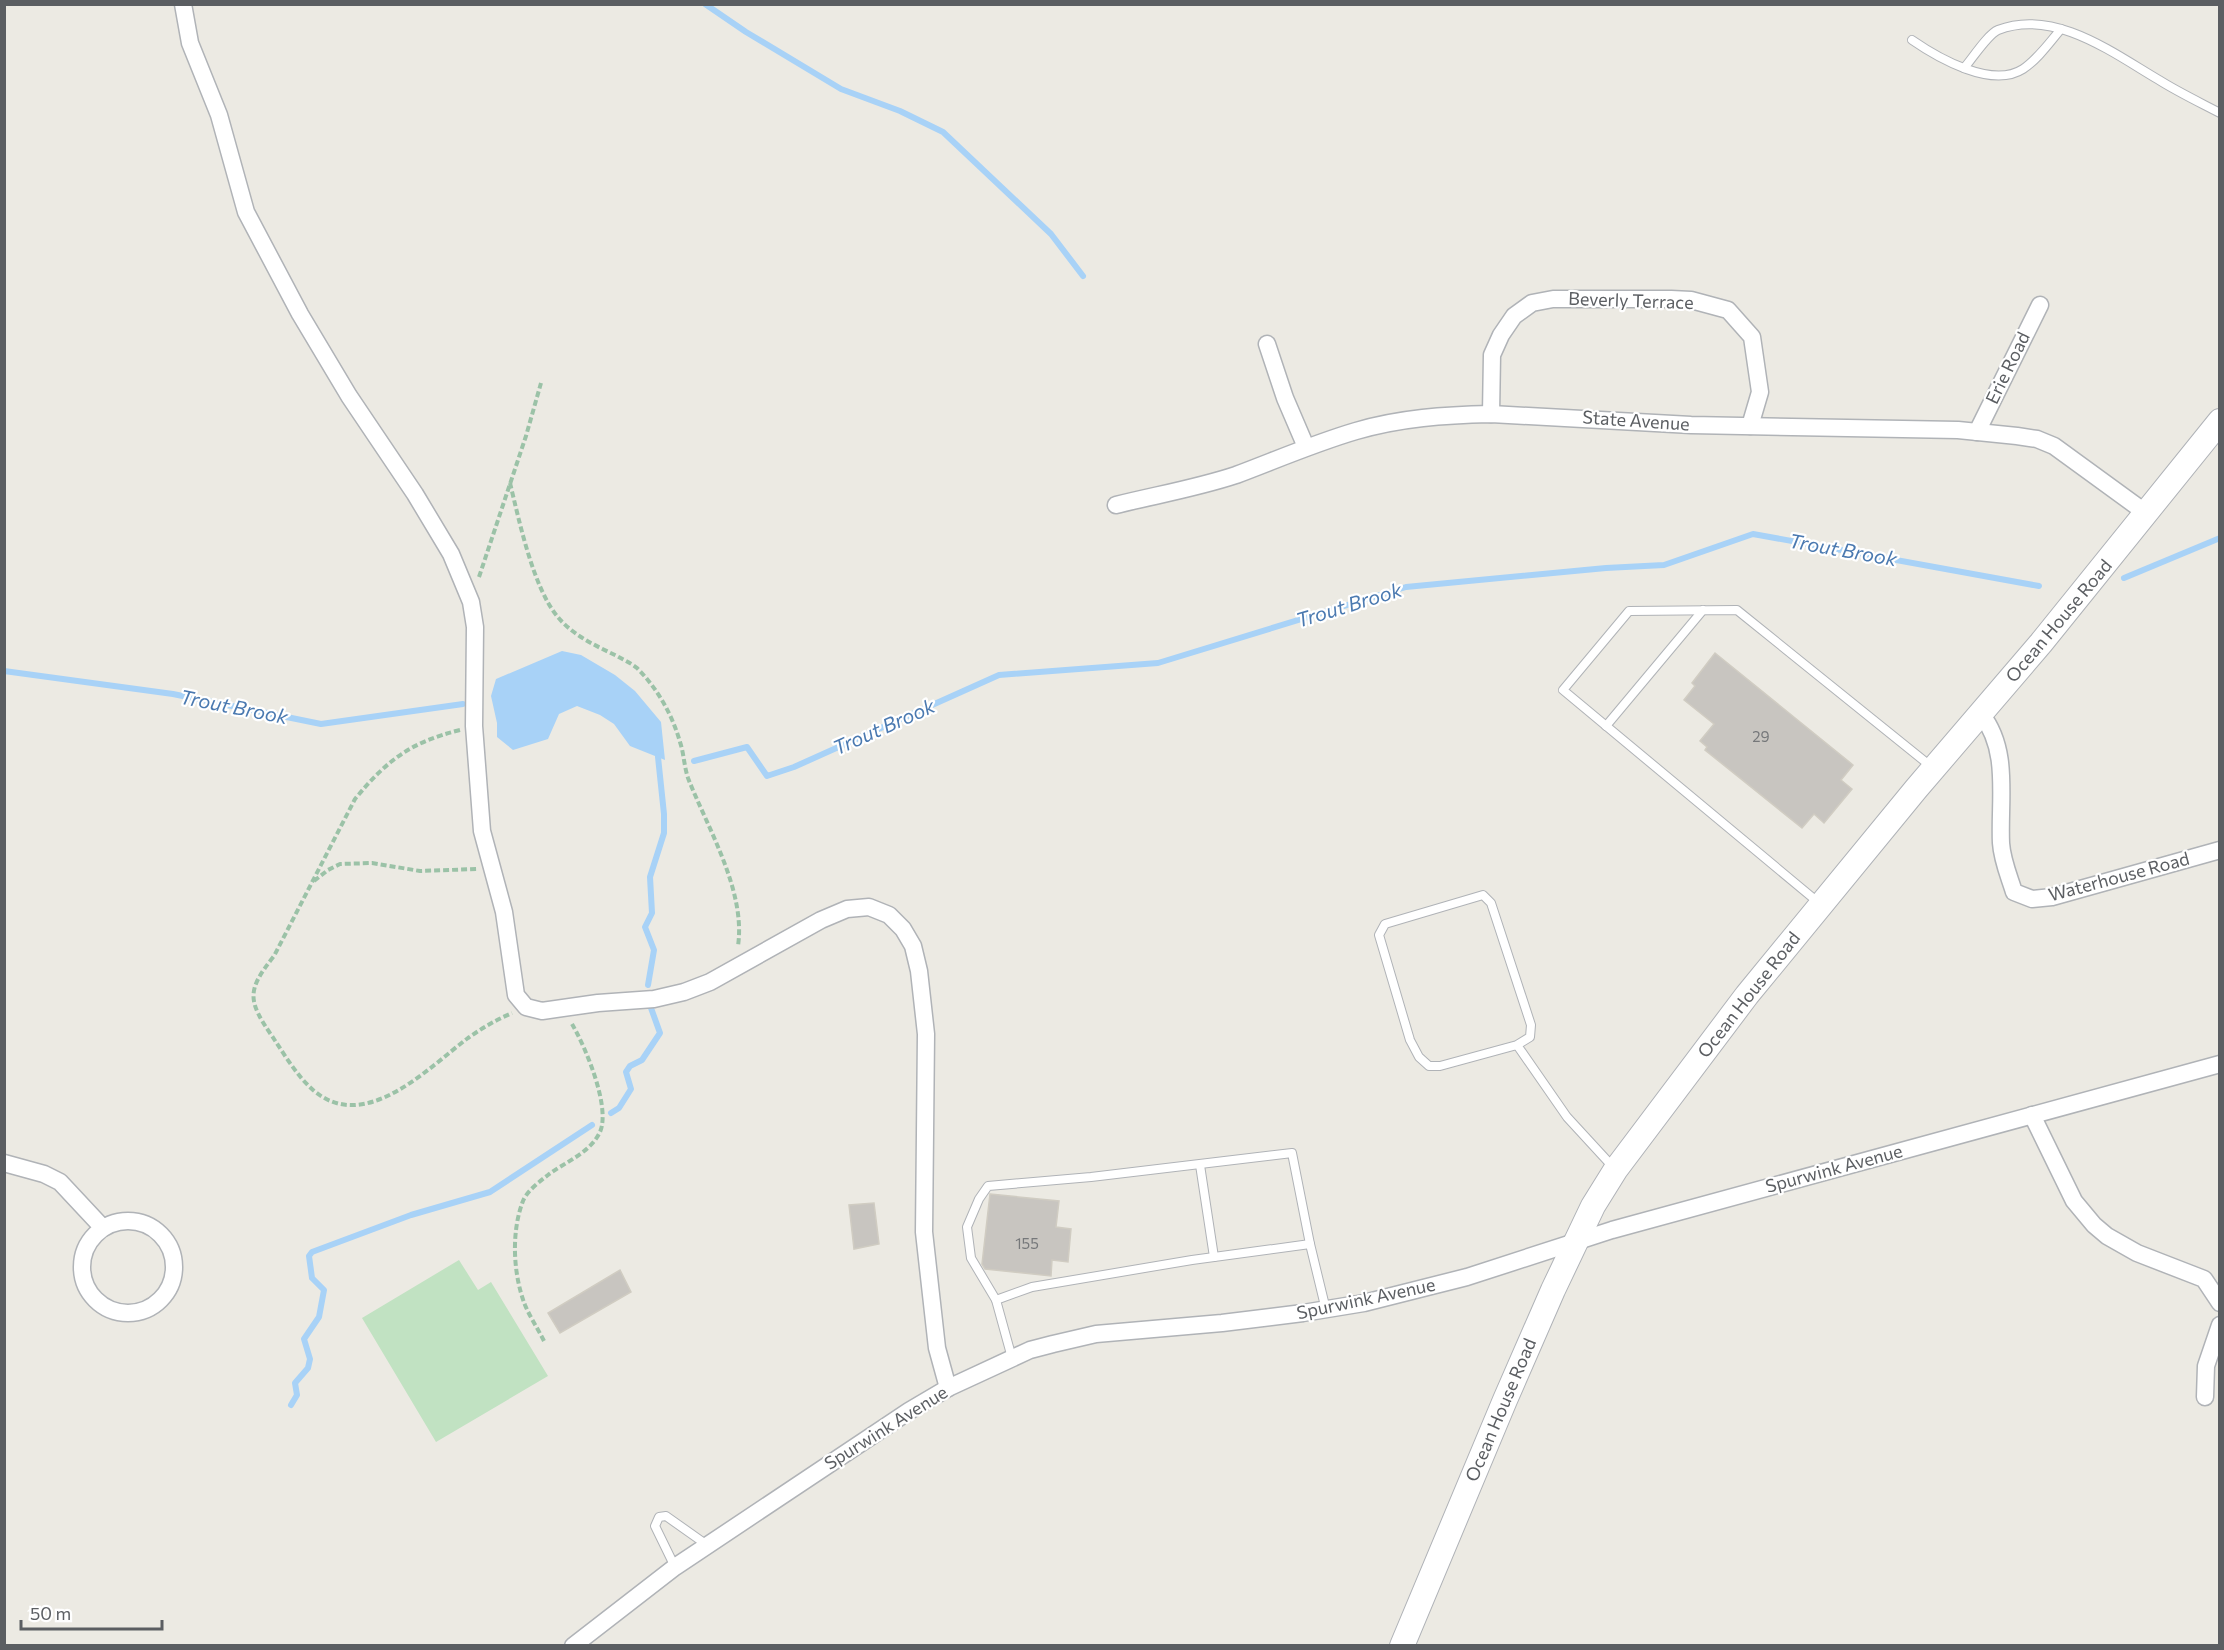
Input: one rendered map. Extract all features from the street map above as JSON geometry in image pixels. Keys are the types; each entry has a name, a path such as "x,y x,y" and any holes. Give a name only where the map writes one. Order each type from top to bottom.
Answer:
{"main road":[{"name":"Ocean House Road","path":"1402,1646 1505,1400 1593,1206 1616,1169 1747,995 2119,548 2220,422"}],"street":[{"path":"183,4 190,43 219,115 246,212 300,314 343,386 415,494 451,554 471,602 475,627 474,726 482,831 504,912 516,995 526,1007 542,1011 654,999 684,992 710,982 821,920 847,909 869,907 889,915 903,928 913,946 920,970 926,1034 924,1232 937,1348 948,1388"},
{"name":"Beverly Terrace","path":"1491,414 1492,355 1501,335 1514,316 1532,303 1553,299 1671,299 1691,300 1728,310 1752,337 1760,392 1750,426"},
{"name":"Erie Road","path":"1977,432 2040,305"},
{"path":"1267,344 1285,398 1306,447"},
{"name":"State Avenue","path":"1116,505 1234,475 1306,447 1398,421 1459,414 1491,414 1691,425 1977,432 2037,440 2054,446 2146,513"},
{"name":"Waterhouse Road","path":"1981,714 1990,725 1997,741 2002,776 2000,812 2004,861 2014,892 2032,899 2052,897 2220,850"},
{"name":"Spurwink Avenue","path":"573,1646 706,1545 948,1388 1030,1350 1096,1334 1222,1323 1364,1303 1467,1277 1577,1241 2220,1064"},
{"path":"2032,1115 2074,1201 2094,1225 2107,1236 2137,1253 2204,1279 2220,1303"},
{"path":"4,1163 44,1174 60,1182 103,1228"},
{"path":"134,1221 148,1225 162,1235 171,1249 175,1264 172,1282 162,1299 143,1311 121,1313 103,1305 90,1293 83,1278 82,1262 87,1247 103,1228 118,1222 134,1221"},
{"path":"2205,1397 2206,1366 2220,1325"}],"lane":[{"path":"1964,68 1995,31 2027,25 2061,29 2088,39 2176,91 2220,113"},
{"path":"1912,40 1964,68 1981,74 2000,76 2021,70 2038,56 2061,29"},
{"path":"1606,726 1703,610"},
{"path":"1821,905 1563,690 1629,611 1737,610 1934,768"},
{"path":"1483,895 1491,903 1531,1024 1530,1037 1517,1045 1440,1066 1429,1066 1419,1057 1410,1040 1379,935 1385,924 1483,895"},
{"path":"1517,1045 1567,1118 1616,1169"},
{"path":"1012,1358 996,1300 970,1258 967,1227 979,1199 988,1186 1200,1165 1292,1153 1326,1310"},
{"path":"1200,1165 1214,1257"},
{"path":"996,1300 1032,1287 1214,1257 1310,1244"},
{"path":"675,1567 655,1526 659,1516 666,1516 706,1545"}],"path":[{"path":"471,602 526,436 541,383"},
{"path":"510,483 524,538 542,592 557,617 582,638 635,666 660,693 680,741 687,774 736,900 740,929 735,968"},
{"path":"474,726 422,741 400,754 374,777 356,799 274,956 263,970 252,992 255,1009 283,1052 313,1090 328,1100 347,1105 367,1104 387,1097 407,1086 490,1023 526,1007"},
{"path":"311,883 340,864 372,863 420,871 492,868"},
{"path":"544,1341 525,1305 518,1279 515,1252 516,1227 524,1200 534,1187 589,1148 600,1133 603,1120 601,1100 581,1041 561,1008"}],"green space":[{"path":"459,1260 478,1290 491,1282 548,1376 436,1442 362,1318"}],"water":[{"path":"562,651 581,655 615,675 635,691 661,722 665,760 630,746 614,724 600,715 577,706 559,714 548,739 513,750 497,737 497,723 491,696 496,679"}],"building":[{"path":"1715,653 1853,765 1841,780 1852,789 1824,823 1814,814 1802,828 1705,750 1707,747 1700,741 1714,724 1684,700 1695,686 1692,683"},
{"path":"990,1194 1059,1201 1056,1227 1071,1229 1068,1262 1052,1260 1051,1276 985,1269 982,1264"},
{"path":"874,1203 879,1244 854,1249 849,1205"},
{"path":"620,1270 631,1292 560,1333 548,1313"}],"waterway":[{"path":"705,4 746,32 841,89 900,111 943,132 1051,234 1083,276"},
{"name":"Trout Brook","path":"694,761 747,747 767,776 794,767 999,675 1158,663 1406,587 1606,568 1664,565 1753,534 2039,586"},
{"name":"Trout Brook","path":"2124,578 2220,538"},
{"name":"Trout Brook","path":"4,671 173,694 321,724 463,704"},
{"path":"648,985 654,950 645,927 652,913 650,877 664,833 658,757"},
{"path":"611,1113 619,1108 631,1089 626,1072 630,1066 642,1060 660,1033 651,1008"},
{"path":"291,1405 297,1395 295,1383 308,1368 310,1359 304,1339 319,1317 324,1290 312,1278 309,1256 312,1252 411,1215 490,1192 592,1125"}]}
